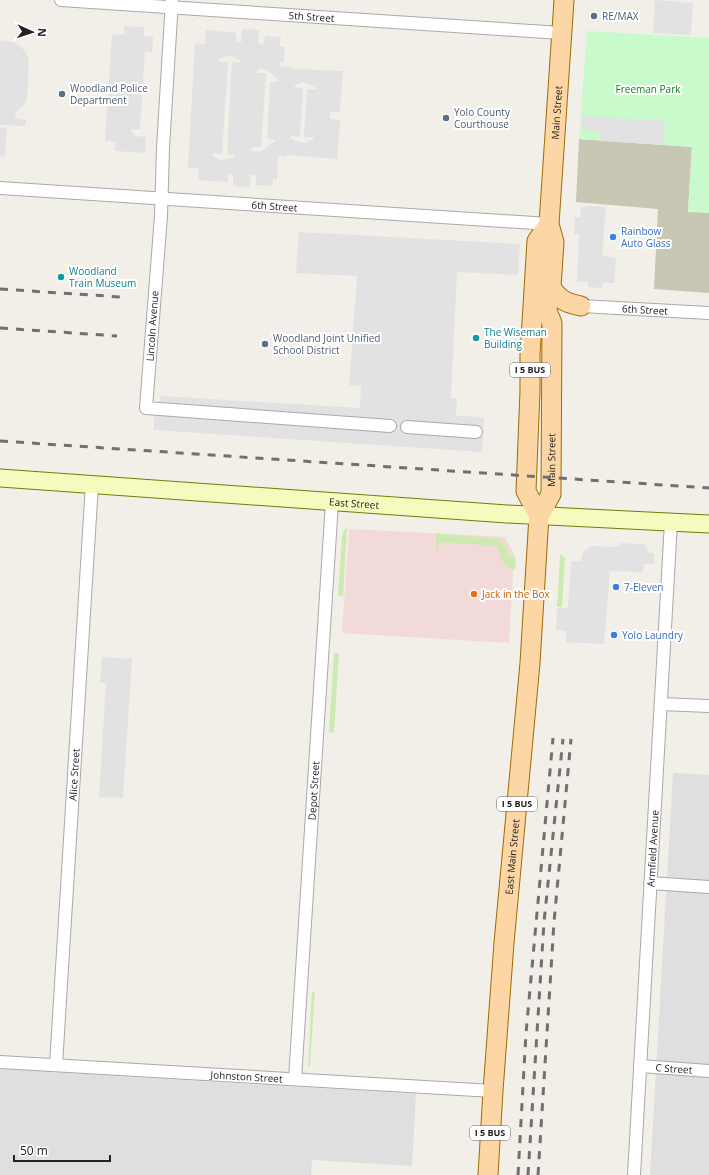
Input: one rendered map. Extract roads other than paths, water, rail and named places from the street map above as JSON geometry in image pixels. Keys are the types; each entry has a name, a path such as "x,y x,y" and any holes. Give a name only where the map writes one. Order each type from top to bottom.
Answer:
{"main road":[{"name":"Main Street","path":"539,516 550,494 552,323 547,311 548,297 551,287 554,242 549,222 564,0"},
{"name":"I 5 BUS","path":"539,516 526,491 530,355 537,241 549,222"},
{"path":"551,287 557,297 566,302 581,306"},
{"path":"552,323 557,313 566,309 581,306"},
{"name":"East Street","path":"0,478 539,516 709,524"},
{"name":"East Main Street","path":"488,1175 504,943 530,663 539,516"}],"street":[{"name":"5th Street","path":"61,0 172,4 562,32"},
{"name":"Lincoln Avenue","path":"172,4 161,198 146,408 390,426"},
{"name":"6th Street","path":"0,188 549,222"},
{"name":"6th Street","path":"581,306 709,313"},
{"path":"407,427 476,432"},
{"name":"Alice Street","path":"56,1065 92,484"},
{"name":"Depot Street","path":"295,1079 332,502"},
{"name":"Armfield Avenue","path":"634,1175 671,522"},
{"path":"660,704 709,706"},
{"path":"650,884 709,887"},
{"name":"Johnston Street","path":"0,1062 493,1091"},
{"name":"C Street","path":"640,1066 709,1071"}],"railway":[{"path":"0,289 121,297"},
{"path":"0,328 117,336"},
{"path":"0,441 709,488"},
{"path":"518,1175 526,1033 553,738"},
{"path":"528,1175 544,922 563,739"},
{"path":"538,1175 554,922 571,739"}],"place":[{"name":"RE/MAX","path":"594,16"},
{"name":"Woodland Police Department","path":"62,94"},
{"name":"Yolo County Courthouse","path":"446,118"},
{"name":"Rainbow Auto Glass","path":"613,237"},
{"name":"Woodland Train Museum","path":"61,277"},
{"name":"The Wiseman Building","path":"476,338"},
{"name":"Woodland Joint Unified School District","path":"265,344"},
{"name":"7-Eleven","path":"616,587"},
{"name":"Jack in the Box","path":"474,594"},
{"name":"Yolo Laundry","path":"614,635"}],"park label":[{"name":"Freeman Park","path":"648,89"}]}
